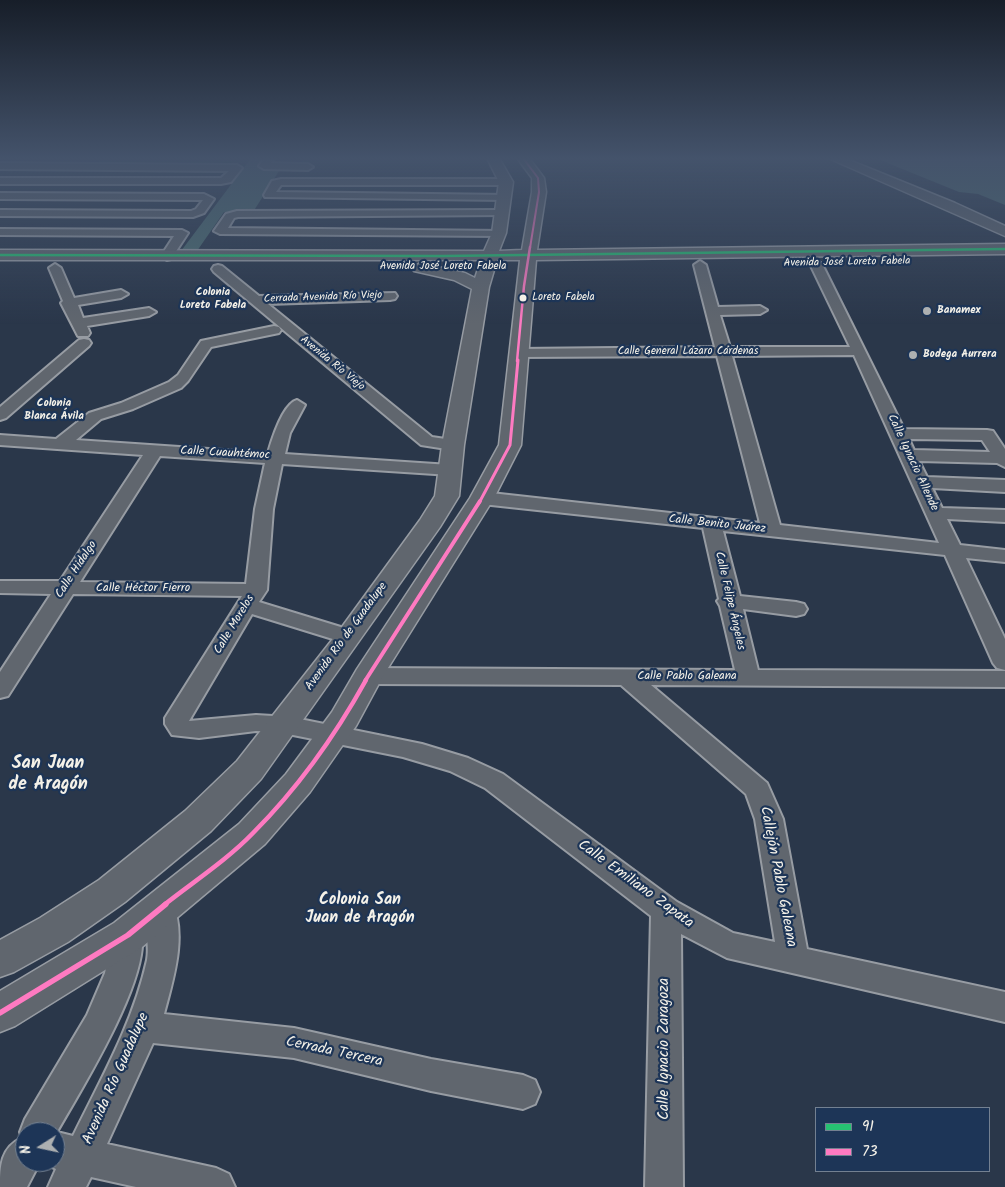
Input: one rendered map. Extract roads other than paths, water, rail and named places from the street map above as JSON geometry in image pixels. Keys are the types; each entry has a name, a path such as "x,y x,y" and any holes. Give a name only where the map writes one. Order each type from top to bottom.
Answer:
{"main road":[{"name":"Avenida Río de Guadalupe","path":"0,960 54,930 112,891 198,821 248,770 349,637 447,496 453,445 490,257 502,213"},
{"path":"0,1014 128,935 252,834 298,783 333,734 482,498 510,445 518,353 536,213"},
{"path":"976,250 996,239 998,232 990,217 977,213"},
{"path":"986,213 1005,232"},
{"path":"530,265 546,248 578,260"},
{"name":"Avenida José Loreto Fabela","path":"0,255 442,256 490,257 530,265 578,260 1005,249"},
{"path":"908,251 920,262"},
{"name":"Avenida José Loreto Fabela","path":"0,268 419,268 454,274 490,257"},
{"path":"560,271 578,260"},
{"name":"Avenida José Loreto Fabela","path":"578,260 700,265 920,262 1001,263"}],"street":[{"path":"0,231 21,213"},
{"path":"449,213 233,215 221,232 490,257"},
{"path":"0,231 182,233 167,256"},
{"name":"Calle Ignacio Allende","path":"816,264 842,314 1005,663"},
{"path":"700,265 772,530"},
{"path":"55,268 82,333"},
{"name":"Avenida Río Viejo","path":"218,269 427,441 453,445"},
{"path":"68,303 121,294"},
{"name":"Cerrada Avenida Río Viejo","path":"256,300 390,296"},
{"path":"713,312 760,310"},
{"path":"0,415 82,333 149,312"},
{"path":"60,444 95,416 128,406 175,385 206,344 274,330"},
{"name":"Calle General Lázaro Cárdenas","path":"518,353 858,351"},
{"name":"Calle Morelos","path":"177,724 177,718 252,598 264,510 275,457 282,433 297,405"},
{"path":"898,434 987,436 1004,460"},
{"name":"Calle Cuauhtémoc","path":"0,440 450,470"},
{"name":"Calle Hidalgo","path":"0,690 155,450"},
{"path":"908,455 1004,460"},
{"path":"921,482 1005,486"},
{"name":"Calle Benito Juárez","path":"482,498 1005,556"},
{"path":"936,513 1005,516"},
{"name":"Calle Felipe Ángeles","path":"712,524 728,601 748,677"},
{"name":"Calle Héctor Fierro","path":"0,586 252,598 349,637"},
{"path":"728,601 796,609"},
{"name":"Calle Pablo Galeana","path":"368,676 1005,679"},
{"name":"Callejón Pablo Galeana","path":"626,677 749,780 758,790 769,819 793,959"},
{"name":"Calle Emiliano Zapata","path":"177,724 181,729 192,730 256,723 283,724 399,748 475,770 502,787 666,911 727,945 1005,1007"},
{"name":"Avenida Río Guadalupe","path":"68,1165 144,1027 163,958 160,909"},
{"name":"Calle Ignacio Zaragoza","path":"664,1187 666,911"},
{"path":"44,1122 100,1024 121,973 128,935"},
{"name":"Cerrada Tercera","path":"144,1027 294,1043 431,1075 523,1092"},
{"path":"68,1165 216,1187"},
{"path":"7,1187 15,1172"}],"place":[{"name":"Loreto Fabela","path":"523,298"},
{"name":"Banamex","path":"927,311"},
{"name":"Bodega Aurrera","path":"913,355"}],"district":[{"name":"Colonia Loreto Fabela","path":"213,299"},
{"name":"Colonia Blanca Ávila","path":"54,410"},
{"name":"San Juan de Aragón","path":"48,775"},
{"name":"Colonia San Juan de Aragón","path":"360,910"}]}
